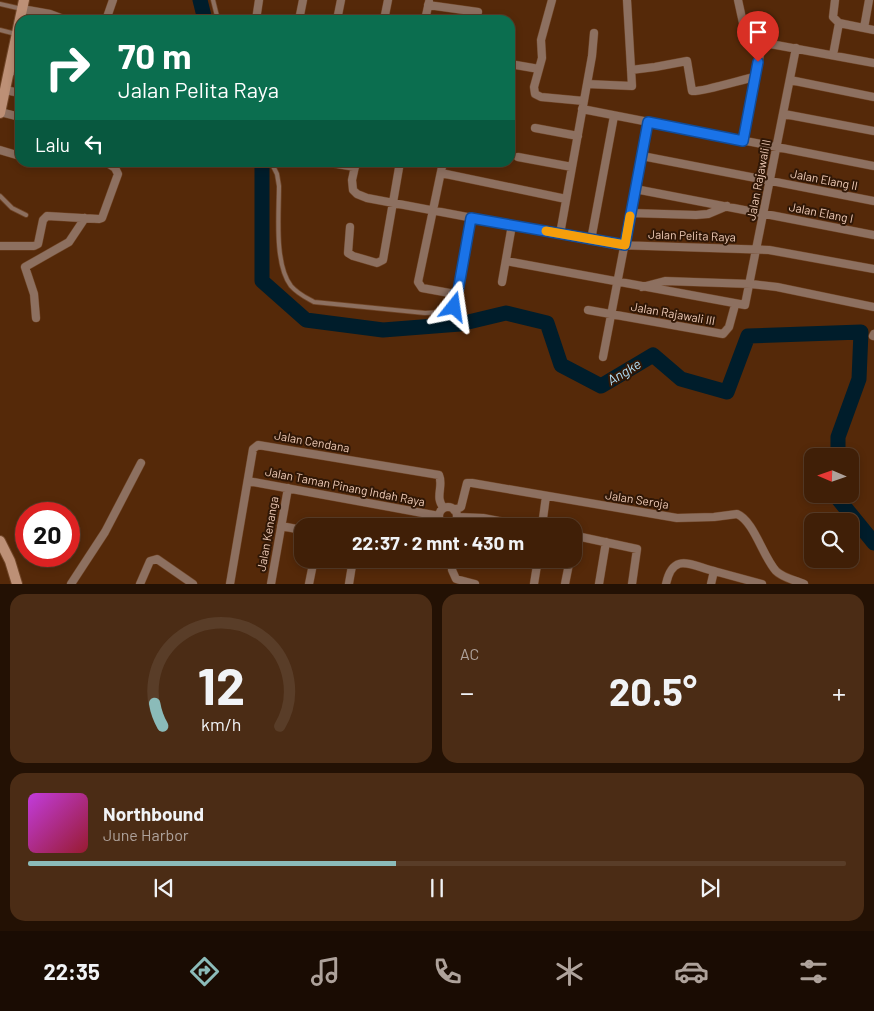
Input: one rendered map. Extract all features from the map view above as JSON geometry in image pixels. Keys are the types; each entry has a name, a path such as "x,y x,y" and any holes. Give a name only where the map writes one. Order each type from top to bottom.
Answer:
{"main road":[{"path":"0,112 15,47"},
{"path":"0,543 10,561 17,584"}],"street":[{"path":"107,15 111,0"},
{"path":"257,15 259,0"},
{"path":"300,15 303,0"},
{"path":"338,15 341,0"},
{"path":"385,15 388,0"},
{"path":"552,0 541,40 542,58 534,87 537,95 583,105 614,116 874,166"},
{"path":"587,84 632,86 627,26 627,0"},
{"path":"738,0 745,32 764,43 874,63"},
{"path":"835,0 833,17 839,23 874,30"},
{"path":"864,28 869,0"},
{"path":"426,15 429,2 478,12"},
{"path":"23,4 53,15"},
{"path":"833,55 839,23"},
{"path":"560,234 594,34"},
{"path":"743,141 761,47 764,43"},
{"name":"Jalan Rajawali II","path":"735,305 745,306 751,284 796,48"},
{"path":"631,70 654,68 686,61 692,91 698,93 727,83 755,77"},
{"path":"515,65 539,69"},
{"path":"9,70 15,72"},
{"path":"790,80 874,97"},
{"path":"5,90 15,92"},
{"path":"0,112 15,116"},
{"path":"784,114 874,131"},
{"path":"590,240 614,116"},
{"path":"603,357 648,122"},
{"path":"535,128 578,136"},
{"path":"0,150 15,154"},
{"name":"Jalan Elang II","path":"642,156 874,201"},
{"path":"518,157 572,167"},
{"path":"0,246 34,246 38,244 44,217 47,216 102,218 112,186 118,174 114,167"},
{"name":"Jalan Pelita Raya","path":"355,167 353,190 362,196 392,203 625,245 781,251 874,268"},
{"path":"350,227 348,253 377,263 380,262 382,260 399,167"},
{"path":"442,167 418,282 422,288 455,294 458,291 471,218"},
{"path":"441,173 566,199"},
{"name":"Jalan Elang I","path":"635,189 874,235"},
{"path":"696,215 697,201"},
{"path":"631,213 696,215 708,214 727,206"},
{"path":"36,318 34,294 25,267 69,242 84,218"},
{"path":"502,282 512,225"},
{"path":"506,261 735,305"},
{"path":"640,287 665,281 751,284 777,287 874,307"},
{"name":"Jalan Rajawali III","path":"588,310 723,334 729,327 735,305"},
{"name":"Jalan Cendana","path":"230,584 255,446 262,444 439,475 441,479 439,500 444,508"},
{"path":"71,584 105,532 141,463"},
{"name":"Jalan Taman Pinang Indah Raya","path":"248,480 440,518"},
{"name":"Jalan Seroja","path":"455,513 461,507 467,483 684,518 737,514 746,520 776,570 786,577 804,584"},
{"name":"Jalan Kenanga","path":"271,584 288,488"},
{"path":"543,518 546,496"},
{"path":"440,518 444,508 451,508 455,513 483,518"},
{"path":"454,518 455,513"},
{"path":"281,526 294,528"},
{"path":"582,538 637,549 632,584"},
{"path":"599,584 606,542"},
{"path":"140,584 150,561 156,559 193,584"},
{"path":"666,584 669,570 674,564 682,563 762,584"},
{"path":"309,584 312,568"},
{"path":"349,584 352,568"},
{"path":"452,568 456,579 475,584"},
{"path":"534,584 537,568"},
{"path":"566,584 569,568"},
{"path":"711,584 714,571"}],"lane":[{"path":"213,0 217,15"},
{"path":"0,4 23,4"},
{"path":"0,30 15,34"},
{"path":"274,167 279,186 281,262 286,278 299,294 314,302 425,313 445,312 454,307 455,294"},
{"path":"0,196 12,208 26,215"}],"waterway":[{"name":"Angke","path":"200,0 204,15"},
{"name":"Angke","path":"262,167 262,281 306,320 383,330 460,324 506,313 547,323 561,365 601,386 653,355 681,379 727,392 748,336 861,332 859,379 838,437 838,448"},
{"name":"Angke","path":"841,503 874,543"}],"slow traffic":[{"path":"546,231 616,245 625,245 630,216"}],"route":[{"path":"454,307 471,218 616,245 625,245 648,122 743,141 758,62"}]}
